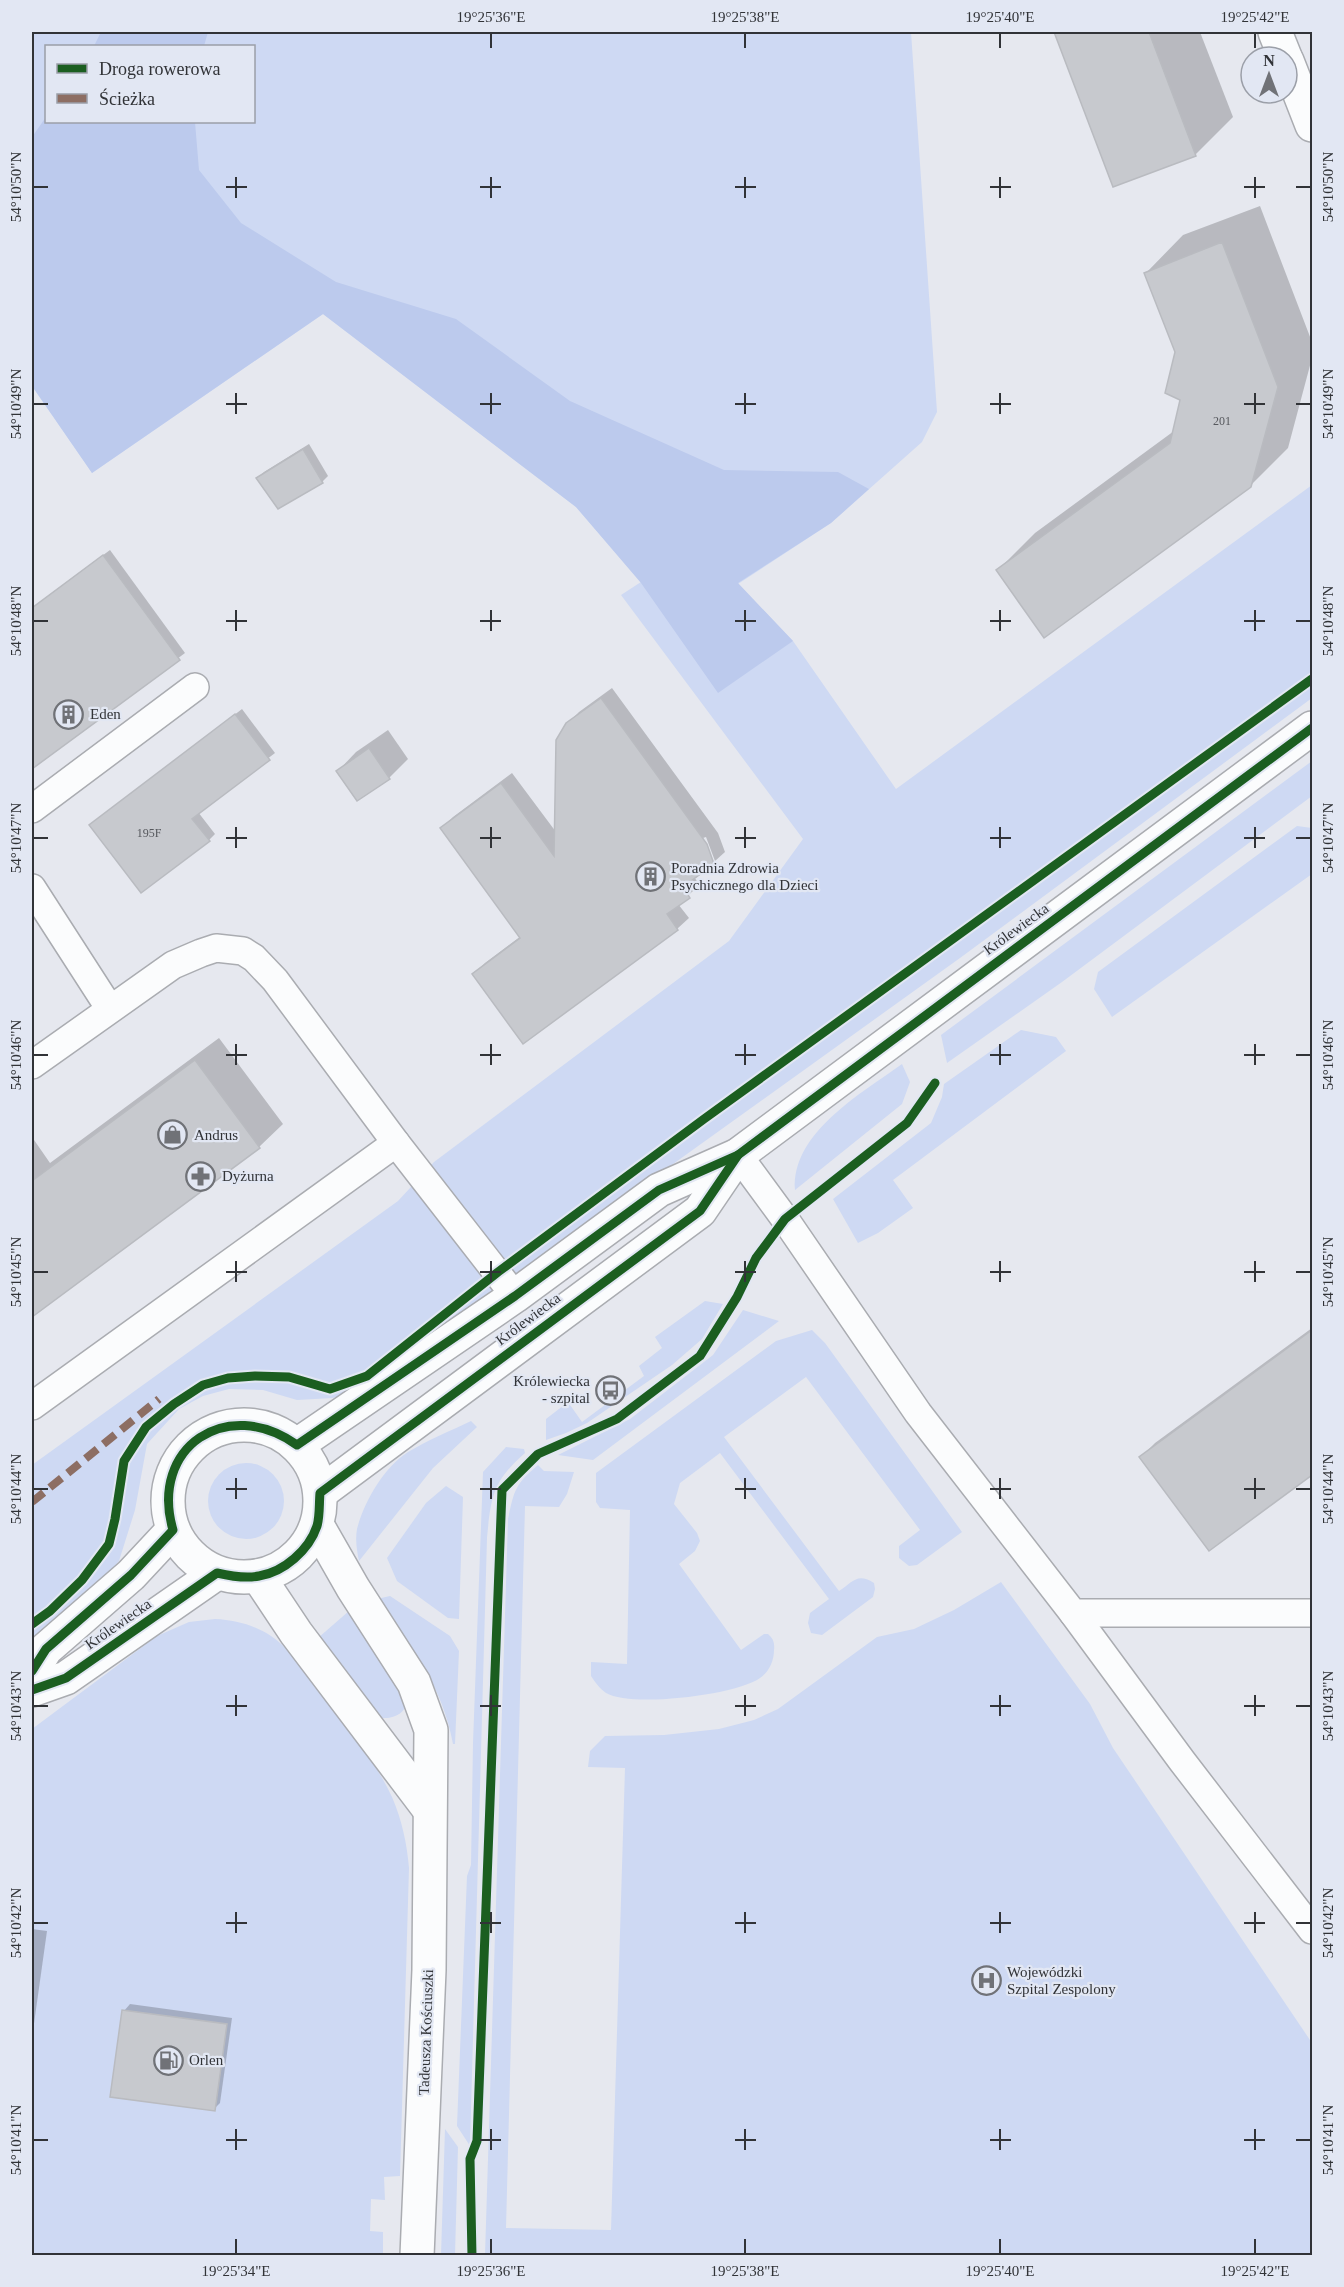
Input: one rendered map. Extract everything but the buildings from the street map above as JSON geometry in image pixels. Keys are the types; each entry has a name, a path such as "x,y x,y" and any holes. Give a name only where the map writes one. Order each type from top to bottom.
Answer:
{"main road":[{"path":"1299,92 1312,125"},
{"name":"Królewiecka","path":"297,1445 515,1296 659,1190 738,1155 1312,728"},
{"name":"Królewiecka","path":"320,1493 700,1211 738,1155"},
{"path":"245,1424 264,1427 282,1434 297,1445 308,1459 316,1475 320,1493 317,1525 304,1549 272,1572 258,1576 237,1577 217,1573 198,1563 183,1548 173,1530 167,1503 171,1475 180,1458 193,1444 208,1433 226,1426 245,1424"},
{"name":"Tadeusza Kościuszki","path":"317,1525 353,1588 414,1683 431,1730 429,1970 417,2256"},
{"name":"Królewiecka","path":"32,1671 46,1649 131,1575 173,1530"},
{"name":"Królewiecka","path":"32,1690 66,1678 217,1573"},
{"path":"258,1576 296,1633 429,1809"}],"lane":[{"path":"32,809 195,687"},
{"path":"32,888 110,1009"},
{"path":"32,1065 174,965 216,948 243,951 254,958 275,980 396,1143 515,1296"},
{"path":"32,1406 396,1143"},
{"path":"738,1155 785,1219 918,1413 1073,1613 1182,1761 1312,1930"},
{"path":"1073,1613 1312,1613"}],"shaded area":[{"path":"32,32 911,32 937,412 922,442 831,523 738,584 793,641 896,789 1312,485 1312,698 960,958 556,1248 371,1385 333,1398 297,1400 263,1390 229,1389 203,1396 179,1409 147,1444 135,1510 119,1561 94,1591 32,1640 32,1465 398,1201 434,1162 729,941 803,839 621,595 641,582 576,507 323,314 92,473 32,386"},
{"path":"101,32 208,32 204,45 94,45"},
{"path":"45,118 45,123 195,123 199,170 241,223 336,282 456,319 570,401 724,470 838,472 869,489 831,523 738,583 793,641 718,693 641,583 576,507 323,314 92,473 32,386 32,137"},
{"path":"1312,761 1312,796 1062,982 947,1063 941,1035"},
{"path":"1297,826 1312,828 1312,874 1112,1017 1094,989 1098,972"},
{"path":"1021,1030 1056,1037 1066,1051 893,1180 913,1208 878,1233 858,1243 833,1199 931,1123 942,1097 944,1084"},
{"path":"902,1064 910,1082 902,1104 795,1190 797,1169 804,1150 817,1133 832,1116"},
{"path":"705,1301 723,1304 702,1339 672,1365 587,1423 546,1440 546,1419 568,1402 582,1422 644,1376 639,1366 662,1348 655,1337"},
{"path":"743,1310 779,1321 593,1460 558,1455 630,1419 713,1355"},
{"path":"812,1330 825,1343 962,1532 917,1565 909,1566 899,1558 899,1546 920,1530 806,1377 724,1437 839,1591 855,1580 863,1578 874,1583 873,1597 822,1635 811,1633 808,1623 810,1613 829,1599 720,1453 680,1483 674,1504 697,1533 700,1541 695,1551 679,1564 741,1650 764,1634 770,1636 774,1645 770,1666 763,1676 748,1684 730,1690 684,1698 637,1699 606,1693 591,1676 591,1662 627,1664 630,1510 600,1508 596,1502 596,1473 776,1341"},
{"path":"471,1421 477,1427 433,1468 359,1561 357,1529 370,1497 383,1476 408,1452"},
{"path":"506,1447 524,1449 525,1453 500,1481 492,1500 487,1538 470,2146 457,2126 467,1876 471,1865 483,1472"},
{"path":"246,1463 261,1466 273,1474 281,1486 284,1501 281,1516 273,1528 261,1536 246,1539 231,1536 219,1528 211,1516 208,1501 211,1486 219,1474 231,1466"},
{"name":"Wojewódzki Szpital Zespolony","path":"538,1465 544,1471 574,1472 567,1494 559,1507 525,1506 506,2228 611,2230 625,1768 588,1767 590,1751 605,1736 664,1735 719,1729 754,1720 778,1709 877,1637 914,1629 954,1610 1001,1582 1090,1704 1113,1748 1312,2043 1312,2255 485,2255 508,1519 512,1501 520,1483"},
{"path":"446,1486 463,1497 459,1619 448,1618 397,1581 387,1558 426,1503"},
{"path":"390,1596 450,1636 459,1651 455,1744 453,1744 434,1685 402,1633 377,1599"},
{"path":"349,1611 407,1701 404,1710 397,1715 379,1718 318,1638"},
{"path":"215,1619 237,1622 258,1629 280,1643 296,1659 379,1773 392,1797 401,1823 409,1868 400,2176 384,2177 385,2200 371,2199 370,2231 383,2232 383,2255 32,2255 32,1729 157,1636 189,1622"},
{"path":"445,2129 458,2147 455,2255 441,2255"}],"marked path":[{"path":"32,1502 159,1399"}],"cycle path":[{"path":"32,1624 50,1611 82,1580 109,1544 124,1461 146,1427 174,1404 203,1385 228,1378 289,1377 330,1389 367,1376 498,1272 704,1119 1312,679"},
{"path":"32,1671 46,1649 131,1575 173,1530 169,1500 172,1475 183,1453 200,1438 221,1428 245,1426 271,1431 297,1445 515,1296 659,1190 738,1155 1312,728"},
{"path":"472,2256 470,2159 477,2141 502,1490 538,1454 617,1419 700,1356 737,1297 756,1258 785,1219 907,1123 935,1083"},
{"path":"32,1690 66,1678 217,1573 254,1577 268,1574 286,1565 302,1551 313,1535 318,1522 320,1493 700,1211 738,1155"}],"place":[{"name":"Eden","path":"69,714"},
{"name":"Poradnia Zdrowia Psychicznego dla Dzieci","path":"650,877"},
{"name":"Andrus","path":"173,1135"},
{"name":"Dyżurna","path":"201,1176"},
{"name":"Królewiecka - szpital","path":"611,1390"},
{"name":"Wojewódzki Szpital Zespolony","path":"986,1981"},
{"name":"Orlen","path":"168,2060"}]}
